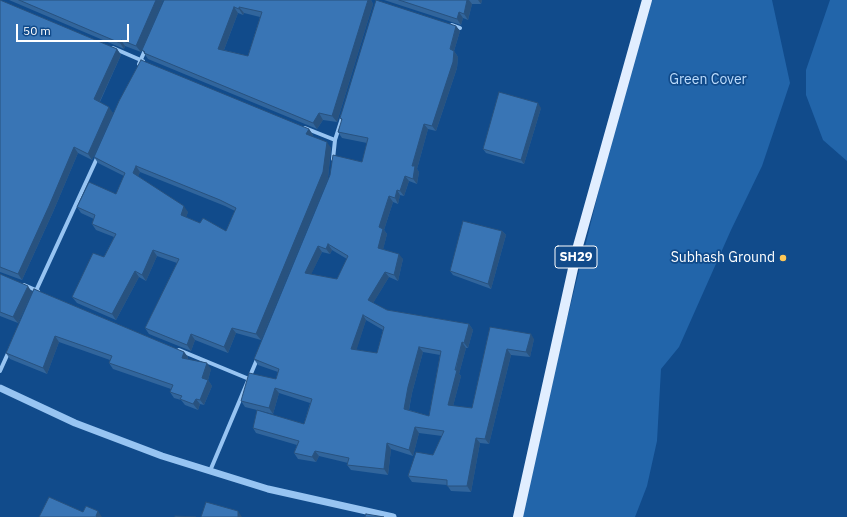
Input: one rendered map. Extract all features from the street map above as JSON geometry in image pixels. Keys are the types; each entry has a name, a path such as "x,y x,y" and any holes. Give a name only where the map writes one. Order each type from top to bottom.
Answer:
{"main road":[{"name":"SH29","path":"518,517 578,246 647,0"}],"street":[{"path":"445,23 460,28"},
{"path":"106,45 148,63"},
{"path":"138,67 147,47"},
{"path":"333,164 335,140 344,111"},
{"path":"299,125 335,140"},
{"path":"33,297 98,154"},
{"path":"22,284 44,293"},
{"path":"0,371 12,344"},
{"path":"175,348 249,379"},
{"path":"210,471 261,349"},
{"path":"0,388 75,423 162,456 268,489 393,517"}],"green space":[{"name":"Green Cover","path":"646,0 772,0 790,83 762,166 731,230 679,347 661,369 657,441 647,486 635,517 518,517"},
{"path":"830,0 847,0 847,161 823,140 806,95 806,70"}],"building":[{"path":"0,0 117,49 94,99 109,107 88,154 74,147 18,274 0,267"},
{"path":"19,0 156,0 136,46 121,40 120,43"},
{"path":"164,0 368,0 332,116 319,113 313,123 144,53 145,52 142,50","holes":["234,7 239,9 239,7 262,12 248,56 218,49"]},
{"path":"376,0 456,26 450,49 454,51 453,62 432,126 424,124 412,166 415,166 413,179 405,176 400,191 397,190 395,198 389,196 379,227 383,229 378,248 399,254 394,275 385,272 368,300 387,310 469,324 464,343 462,342 448,405 472,408 490,327 531,334 526,352 507,349 485,439 476,438 467,486 447,486 447,480 408,476 416,452 433,455 444,431 415,427 409,450 387,443 384,469 347,465 349,458 315,451 312,457 294,453 299,441 253,428 257,410 304,424 312,399 275,388 269,408 241,401 249,373 276,379 279,369 254,359 330,175 333,155 362,162 368,138 338,132 342,119 340,118","holes":["328,244 348,256 337,279 305,273 318,246 326,249","363,315 384,327 377,353 351,349","419,347 441,351 429,416 404,409 408,387"]},
{"path":"399,0 467,0 464,14 459,12 457,19"},
{"path":"141,60 309,129 306,134 327,142 323,172 256,334 232,328 224,347 191,334 187,345 145,328 179,259 153,250 142,275 135,271 112,314 72,297 93,253 104,257 116,234 92,224 95,215 77,207 89,182 116,194 125,173 94,157 119,101","holes":["136,166 236,208 226,231 203,218 200,223 181,215 184,206 133,173"]},
{"path":"499,92 538,103 521,160 483,149"},
{"path":"463,221 502,231 488,284 450,271"},
{"path":"0,274 28,286 13,317 0,312"},
{"path":"34,289 184,352 182,358 207,363 202,378 208,380 200,400 196,399 193,404 180,399 182,396 170,392 173,385 109,363 112,356 55,336 43,368 6,353"},
{"path":"49,497 83,512 86,506 98,511 97,517 39,517"},
{"path":"206,502 238,511 238,517 201,517"},
{"path":"366,514 384,517 365,517"},
{"path":"175,516 196,517 175,517"}],"place":[{"name":"Subhash Ground","path":"783,258"}]}
